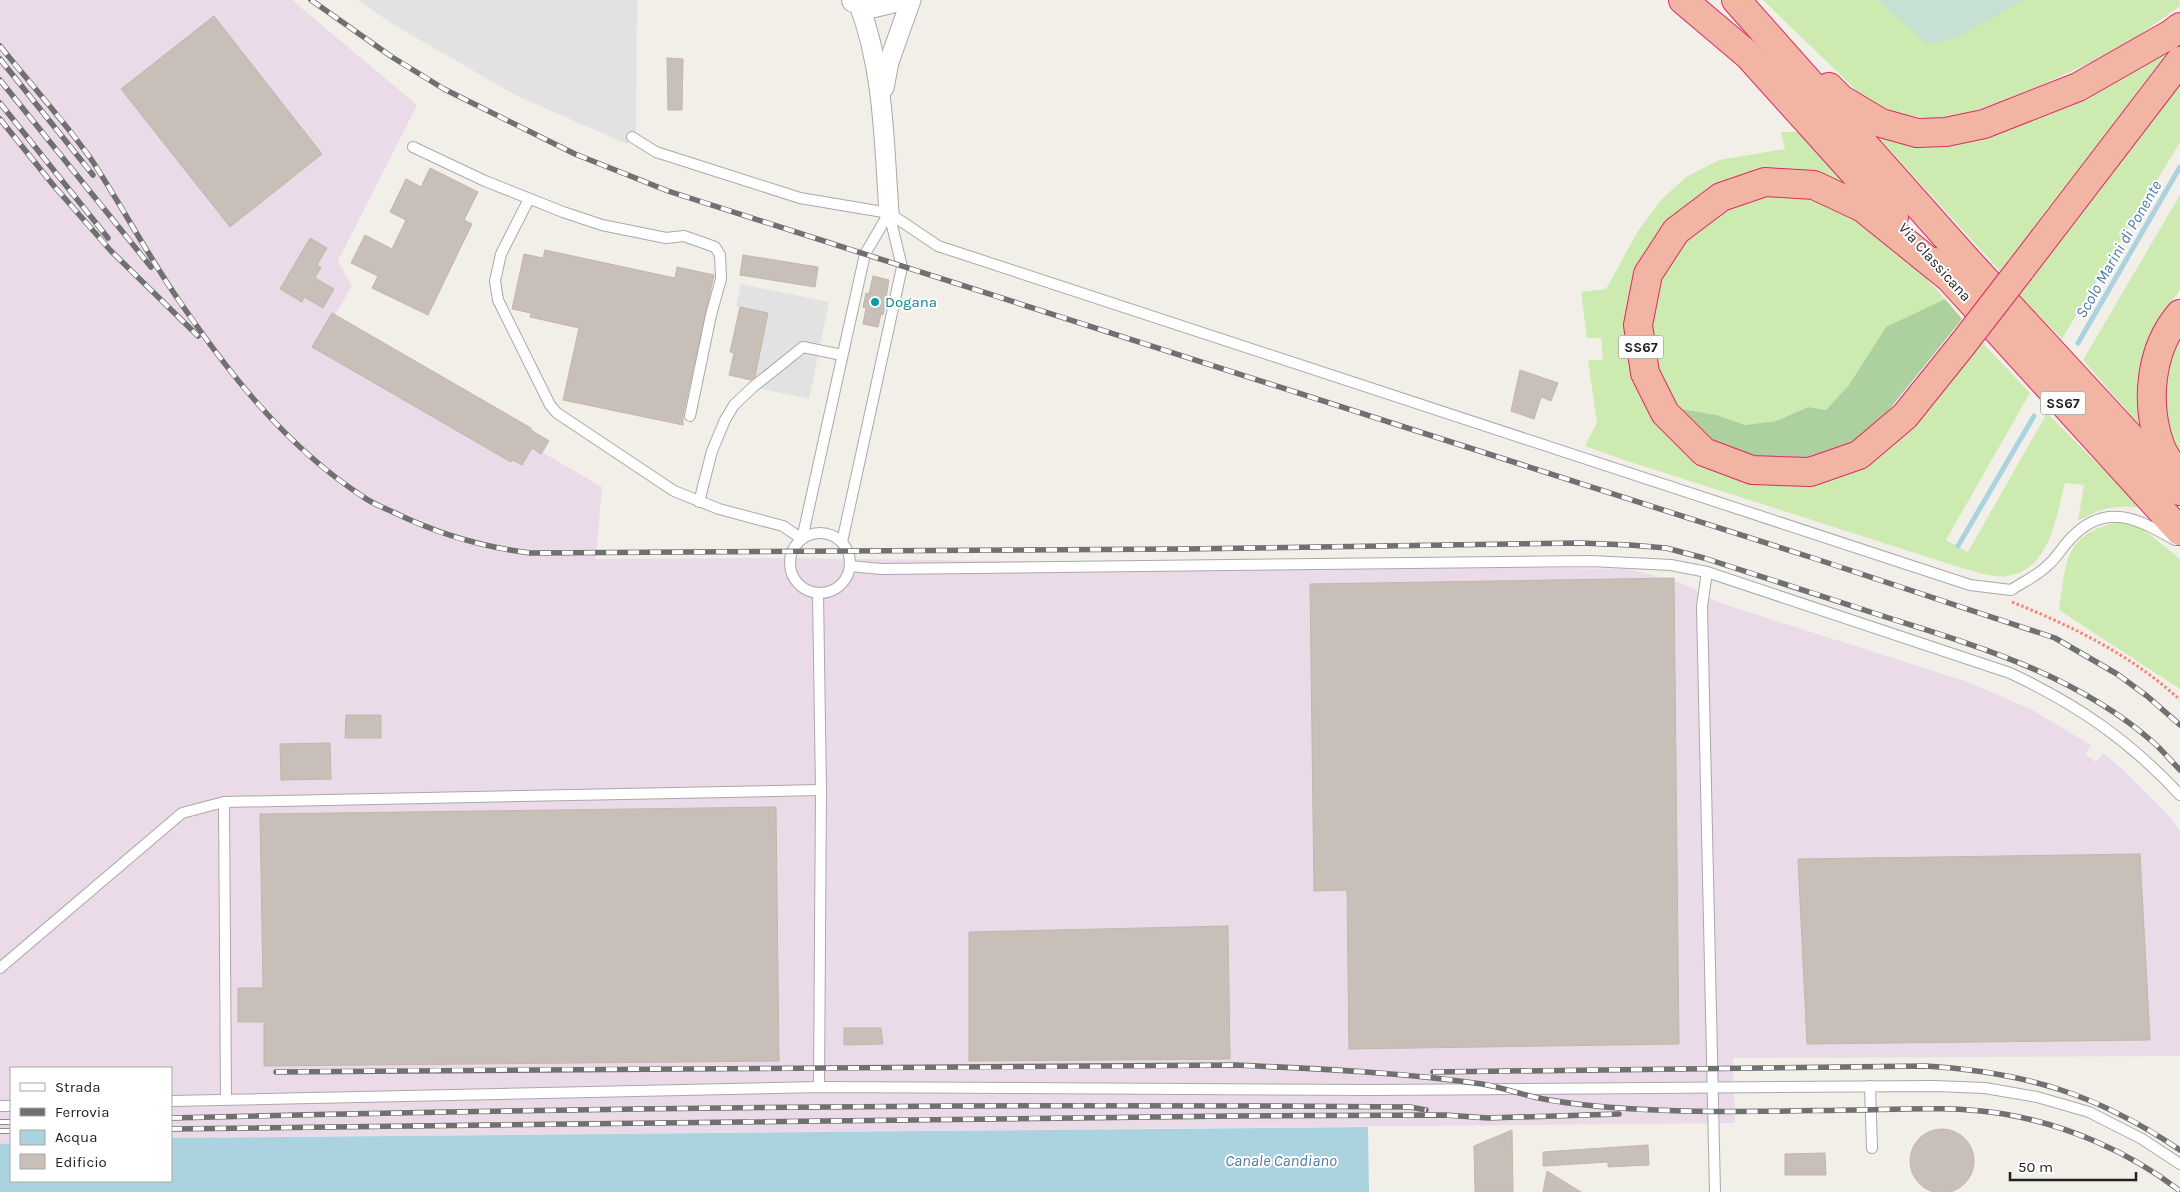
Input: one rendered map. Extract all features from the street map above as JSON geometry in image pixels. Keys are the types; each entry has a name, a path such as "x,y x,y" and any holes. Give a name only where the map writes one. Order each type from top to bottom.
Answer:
{"highway":[{"path":"1675,0 1715,26"},
{"name":"Via Classicana","path":"1683,0 1748,55 2180,531"},
{"path":"1737,1 1842,99 1881,123 1917,133 1946,132 1993,121 2078,87 2180,27"},
{"name":"Via Classicana","path":"1737,1 1965,258 2180,491"},
{"name":"SS67","path":"1946,275 1863,208 1814,185 1765,182 1720,197 1676,231 1648,274 1638,325 1645,373 1665,413 1704,452 1752,470 1810,472 1859,454 1905,416 1962,345 2180,61"},
{"path":"2180,314 2160,346 2153,376 2152,407 2160,446 2180,479"}],"street":[{"path":"856,1 874,4 895,0"},
{"path":"881,104 889,62 911,0"},
{"path":"856,1 867,24 874,54 881,104 889,213"}],"lane":[{"path":"632,137 656,152 800,198 889,213 938,246 1970,586 2011,590 2049,565 2072,537 2090,523 2112,516 2140,520 2180,543"},
{"path":"413,147 529,199 602,226 666,238 684,236 715,247 720,255 721,279 711,315 690,416"},
{"path":"529,199 501,254 495,281 498,300 550,405 557,413 674,491 699,502 783,526 802,539"},
{"path":"802,539 818,533 827,534 842,542 848,551 850,566 843,583 836,589 818,593 800,586 794,579 790,560 793,551 802,539 865,254 889,213"},
{"path":"842,542 902,267 889,213"},
{"path":"699,502 715,443 734,405 752,387 803,347 842,355"},
{"path":"850,566 881,569 1590,561 1671,565 1707,572 2010,673 2080,709 2154,767 2180,795"},
{"path":"1707,572 1702,606 1715,1192"},
{"path":"818,593 821,790 819,1088"},
{"path":"0,968 182,812 224,802 821,790"},
{"path":"224,802 226,1099"},
{"path":"1870,1086 1872,1148"},
{"path":"172,1101 819,1088 1370,1090 1870,1086 1986,1088 2037,1097 2089,1112 2142,1139 2180,1164"}],"path":[{"path":"2006,600 2083,633 2144,672 2180,700"}],"shaded area":[{"path":"0,0 292,0 417,105 338,261 352,286 335,315 531,428 531,430 549,441 542,452 602,487 596,559 777,558 1629,569 1681,583 1720,603 1968,682 2032,710 2091,745 2085,754 2096,762 2103,753 2120,767 2170,817 2180,831 2180,1056 1733,1058 1735,1123 172,1138 172,1067 10,1067 10,1143 0,1144"},
{"path":"358,0 637,0 636,131 627,144 517,96 394,25"},
{"path":"741,284 829,302 809,399 753,387 768,314 736,306"}],"green space":[{"path":"1763,0 2180,0 2180,6 2121,48 2020,95 1947,120 1896,114 1861,95"},
{"path":"1878,0 2024,0 1955,39 1926,44"},
{"path":"2180,35 2180,48 2000,271 1870,128 1928,144"},
{"path":"2180,73 2180,142 2062,339 2014,290"},
{"path":"1781,132 1802,132 1847,183 1802,170 1761,172 1727,179 1685,206 1661,231 1646,252 1646,400 1838,476 1979,339 2030,393 1946,540 1968,552 2047,413 2142,508 2109,508 2078,521 2084,485 2065,483 2054,526 2042,553 2033,564 2021,572 2007,576 1997,576 1965,569 1585,446 1597,423 1588,360 1603,360 1601,338 1587,338 1581,292 1606,289 1638,231 1661,200 1686,177 1719,160 1785,149"},
{"path":"1808,189 1898,247 1945,299 1887,327 1849,385 1826,410 1808,407 1776,421 1745,425 1717,415 1675,408 1656,370 1648,325 1665,257 1720,204"},
{"path":"2180,195 2180,290 2162,314 2150,336 2142,363 2142,428 2083,360"},
{"path":"1945,299 1962,319 1889,410 1861,436 1833,453 1799,461 1738,454 1706,437 1675,408 1717,415 1745,425 1776,421 1808,407 1826,410 1849,385 1886,327"},
{"path":"2180,326 2180,457 2167,439 2164,367"},
{"path":"2117,522 2140,527 2180,559 2180,689 2059,610 2066,565 2070,553 2086,535"}],"water":[{"name":"Canale Candiano","path":"1368,1127 1369,1192 0,1192 0,1144 10,1143 10,1182 172,1182 172,1138"}],"building":[{"path":"214,16 322,154 230,227 121,89"},
{"path":"667,58 683,59 682,110 668,110"},
{"path":"430,168 478,192 464,220 472,224 428,315 372,288 378,276 351,263 365,235 392,249 406,220 390,212 406,179 421,187"},
{"path":"310,238 327,248 317,265 321,267 315,278 334,289 323,308 304,297 302,302 280,289"},
{"path":"545,250 675,278 677,267 714,275 683,415 683,425 563,400 579,328 530,317 531,313 512,309 524,254 543,258"},
{"path":"743,255 818,267 815,287 740,275"},
{"name":"Dogana","path":"873,276 889,280 883,315 881,314 878,327 863,324 866,308 863,307 866,293 869,294"},
{"path":"740,307 768,313 755,377 751,380 729,375 734,353 730,352"},
{"path":"332,313 531,428 531,430 549,441 541,454 532,448 522,465 513,460 511,462 312,347"},
{"path":"1520,370 1558,383 1551,401 1541,397 1534,419 1511,411"},
{"path":"1674,578 1679,1044 1349,1049 1347,890 1314,891 1310,584"},
{"path":"346,715 381,715 381,738 345,738"},
{"path":"330,743 331,779 281,780 280,744"},
{"path":"776,807 779,1061 264,1066 264,1022 238,1022 238,988 263,988 260,814"},
{"path":"2140,854 2150,1040 1807,1044 1798,859"},
{"path":"1228,926 1230,1059 969,1061 969,932"},
{"path":"844,1028 881,1028 883,1044 844,1045"},
{"path":"1936,1129 1948,1129 1965,1138 1972,1149 1974,1161 1972,1173 1965,1184 1948,1193 1936,1193 1924,1188 1915,1179 1910,1167 1910,1155 1915,1143 1924,1134"},
{"path":"1512,1130 1513,1192 1475,1192 1474,1146"},
{"path":"1648,1145 1649,1165 1608,1167 1608,1162 1543,1166 1543,1152"},
{"path":"1825,1153 1826,1175 1785,1175 1785,1154"},
{"path":"1547,1171 1581,1192 1543,1192"}],"waterway":[{"name":"Scolo Marini di Ponente","path":"2078,343 2180,167"},
{"name":"Scolo Marini di Ponente","path":"1958,546 2034,416"}],"railway":[{"path":"311,0 392,57 444,89 575,154 668,191 1813,558 2055,638 2117,674 2147,696 2180,725"},
{"path":"0,46 81,145 180,302 219,356 262,408 309,455 335,477 365,498 410,520 443,533 477,543 531,553 1184,549 1580,543 1666,548 1704,558 1961,641 2029,667 2062,682 2125,720 2154,743 2180,770"},
{"path":"0,59 93,175"},
{"path":"0,80 151,267"},
{"path":"0,103 108,238"},
{"path":"0,119 54,186 111,251 198,336"},
{"path":"276,1072 1236,1065 1421,1077 1482,1084 1534,1097 1588,1105 1669,1111 1931,1109 1986,1111 2051,1125 2097,1142 2140,1164 2180,1191"},
{"path":"1433,1072 1925,1066 1961,1069 2028,1080 2089,1100 2119,1114 2180,1150"},
{"path":"172,1118 636,1109 945,1106 1410,1107 1426,1110"},
{"path":"172,1129 1233,1116 1445,1115 1488,1118 1619,1114"},
{"path":"0,1122 10,1122"},
{"path":"0,1131 10,1131"}],"place":[{"name":"Dogana","path":"875,302"}]}
